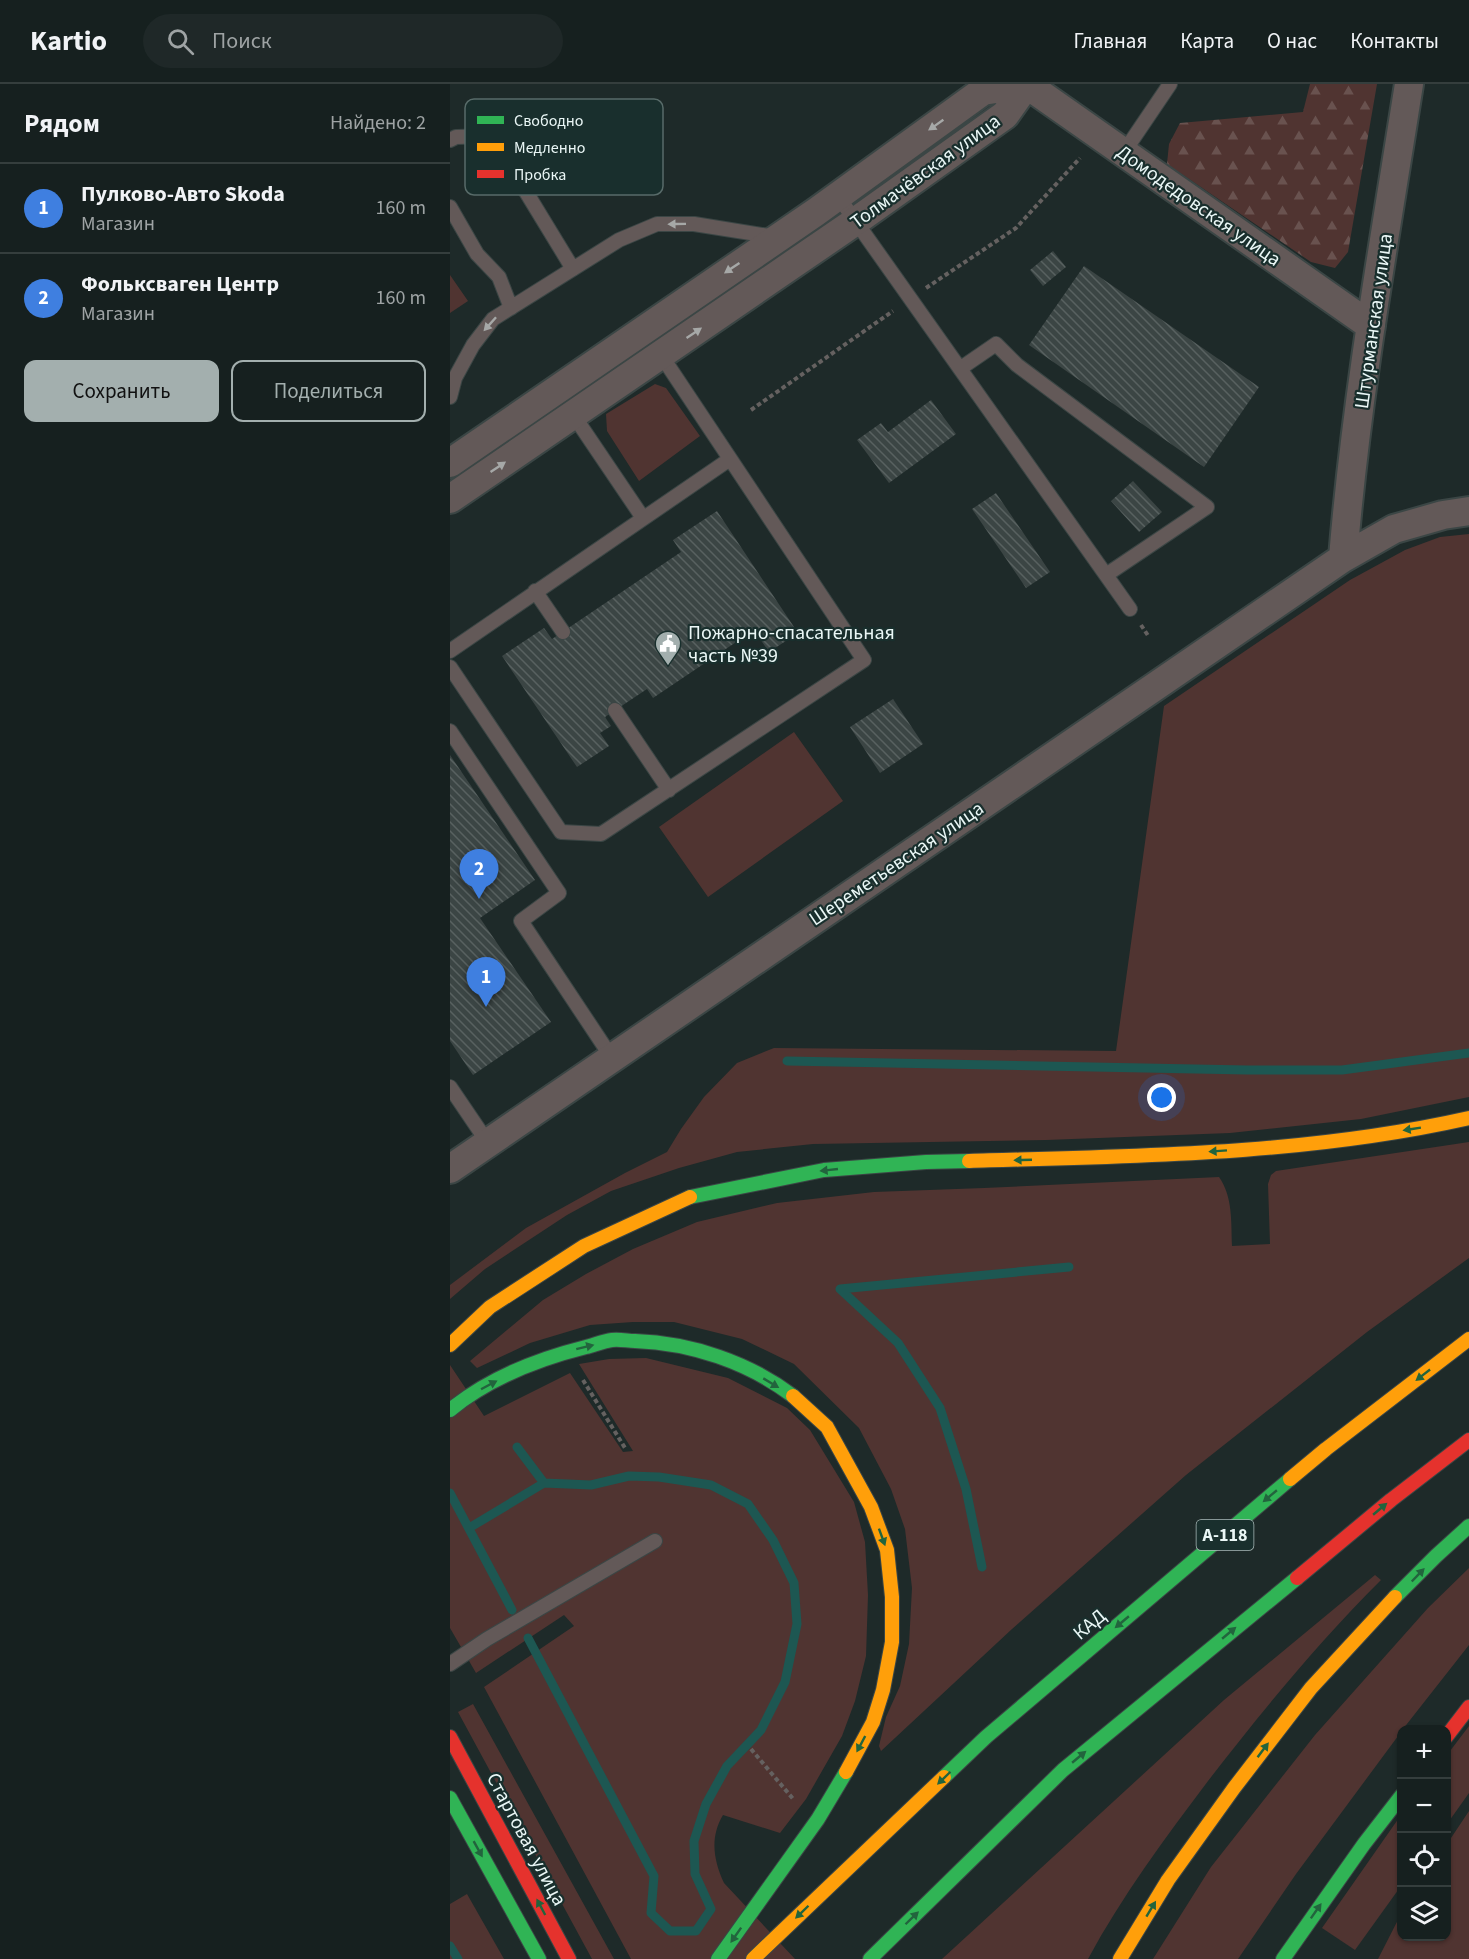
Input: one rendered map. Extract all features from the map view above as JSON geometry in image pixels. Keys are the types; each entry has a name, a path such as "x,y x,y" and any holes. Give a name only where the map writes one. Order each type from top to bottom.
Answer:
{"main road":[{"path":"450,1345 490,1307 584,1246 687,1198 824,1170 926,1162 1133,1156 1300,1146 1438,1125 1469,1118"},
{"name":"КАД","path":"753,1959 986,1737 1326,1449 1469,1339"},
{"path":"450,1410 466,1397 529,1364 561,1353 612,1341 664,1342 709,1353 747,1368 791,1394 827,1426 871,1507 887,1550 892,1597 892,1642 883,1690 873,1722 818,1819 718,1959"},
{"path":"870,1959 1063,1770 1391,1500 1469,1440"},
{"path":"1120,1959 1168,1880 1234,1788 1311,1688 1377,1616 1469,1526"},
{"path":"1451,1730 1469,1707"},
{"name":"Стартовая улица","path":"450,1737 569,1959"},
{"path":"450,1798 463,1831 539,1959"},
{"path":"1283,1959 1397,1800"}],"street":[{"name":"Домодедовская улица","path":"1026,84 1371,326"},
{"name":"Толмачёвская улица","path":"450,463 816,212 983,91 1026,84"},
{"name":"Толмачёвская улица","path":"450,500 856,221 1005,115 1026,84"},
{"name":"Штурманская улица","path":"1343,558 1347,507 1371,326 1409,84"},
{"name":"Шереметьевская улица","path":"450,1169 1343,558 1394,529 1443,515 1469,511"}],"lane":[{"path":"1124,152 1170,84"},
{"path":"450,140 465,137"},
{"path":"528,195 573,269"},
{"path":"837,195 1130,609"},
{"path":"450,207 477,254 499,278 511,308"},
{"path":"450,397 455,378 473,345 493,319 619,240 657,224 694,224 777,238"},
{"path":"961,368 996,344 1017,365 1207,507 1106,575"},
{"path":"450,666 561,832 601,834 864,660 661,355"},
{"path":"555,390 643,518"},
{"path":"450,651 730,459"},
{"path":"535,591 563,632"},
{"path":"615,710 669,790"},
{"path":"450,730 559,893 521,921 612,1058"},
{"path":"452,1093 488,1143"},
{"path":"450,1664 487,1639 655,1541"}],"path":[{"path":"580,1374 625,1448"},
{"path":"751,1749 799,1805"}],"green space":[{"path":"1310,84 1377,84 1348,252 1335,268 1311,262 1167,164 1169,144 1180,123 1303,112"},
{"path":"450,275 468,301 450,313"},
{"path":"655,384 666,388 700,436 639,481 607,431 606,414"},
{"path":"1469,534 1469,1097 1361,1119 1230,1133 1046,1140 813,1144 737,1152 679,1168 611,1191 567,1215 485,1269 450,1299 450,1285 526,1228 667,1152 704,1097 737,1063 774,1048 1116,1051 1164,706 1350,580 1405,550 1440,537"},
{"path":"794,732 843,801 708,897 659,827"},
{"path":"1469,1142 1469,1258 1367,1332 1186,1475 1012,1629 881,1751 879,1746 886,1717 900,1686 909,1644 912,1588 905,1529 891,1489 859,1428 794,1364 742,1339 674,1322 590,1325 530,1343 477,1368 470,1361 543,1300 633,1249 697,1222 777,1203 874,1192 1219,1177 1229,1201 1232,1246 1270,1244 1268,1184 1271,1175 1276,1171"},
{"path":"646,1358 728,1378 787,1408 810,1430 854,1502 865,1542 868,1595 866,1656 855,1701 842,1736 806,1799 780,1833 723,1815 716,1832 715,1857 724,1883 795,1959 631,1959 484,1687 574,1626 564,1615 476,1673 450,1628 450,1365 484,1416 570,1373 623,1452 633,1451 579,1364 609,1359"},
{"path":"1469,1568 1469,1645 1406,1725 1397,1725 1397,1737 1296,1874 1238,1959 1153,1959 1211,1867 1315,1735 1428,1608"},
{"path":"1375,1575 1381,1580 1291,1678 1192,1802 1130,1890 1088,1959 942,1959 1224,1700"},
{"path":"473,1704 614,1959 592,1959 458,1712"},
{"path":"1469,1726 1469,1793 1451,1818 1451,1779 1451,1750"},
{"path":"1469,1811 1469,1959 1378,1959 1397,1922 1397,1941 1451,1941 1451,1838"},
{"path":"1397,1821 1397,1892 1355,1950 1322,1928"},
{"path":"467,1894 504,1959 450,1959 450,1904"}],"building":[{"path":"1053,251 1066,267 1043,286 1030,270"},
{"path":"1084,266 1259,387 1204,467 1029,345"},
{"path":"931,400 956,434 889,483 857,440 881,423 888,432"},
{"path":"1133,481 1162,512 1139,532 1111,501"},
{"path":"996,493 1050,572 1026,588 972,509"},
{"path":"717,511 798,633 769,652 754,630 653,698 647,689 605,717 611,726 600,733 609,746 577,767 502,656 544,628 552,639 681,552 673,540"},
{"path":"893,699 923,744 880,773 850,727"},
{"path":"450,755 535,880 480,918 551,1022 473,1075 450,1041"}],"waterway":[{"path":"787,1061 1342,1070 1469,1053"},
{"path":"982,1567 966,1489 940,1408 898,1343 840,1289 1069,1267"},
{"path":"517,1447 544,1483"},
{"path":"469,1528 544,1483 591,1485 629,1476 659,1477 711,1485 748,1504 773,1540 794,1583 797,1624 785,1682 761,1730 727,1766 706,1804 694,1841 695,1874 711,1909 696,1931 670,1931 651,1913 654,1876 528,1638"},
{"path":"450,1493 512,1610"},
{"path":"450,1946 458,1959"}],"traffic: fast":[{"path":"690,1197 824,1170 969,1161"},
{"path":"450,1410 481,1388 515,1371 550,1357 615,1340 677,1346 718,1356 757,1373 793,1396"},
{"path":"944,1777 986,1737 1290,1479"},
{"path":"1395,1597 1469,1526"},
{"path":"870,1959 1063,1770 1297,1578"},
{"path":"718,1959 818,1819 846,1772"},
{"path":"450,1798 539,1959"},
{"path":"1283,1959 1397,1801"}],"traffic: slow":[{"path":"969,1161 1157,1155 1283,1147 1345,1140 1469,1118"},
{"path":"450,1345 490,1307 584,1246 690,1197"},
{"path":"1290,1479 1469,1339"},
{"path":"793,1396 827,1427 871,1507 887,1550 892,1597 892,1642 883,1690 873,1722 846,1772"},
{"path":"1120,1959 1168,1880 1234,1788 1311,1688 1395,1597"},
{"path":"753,1959 944,1777"}],"traffic: jam":[{"path":"1297,1578 1391,1500 1469,1440"},
{"path":"1451,1730 1469,1707"},
{"path":"450,1737 569,1959"}],"place":[{"name":"Пожарно-спасательная часть №39","path":"668,667"},
{"name":"Фольксваген Центр","path":"479,899"},
{"name":"Пулково-Авто Skoda","path":"486,1007"}]}
